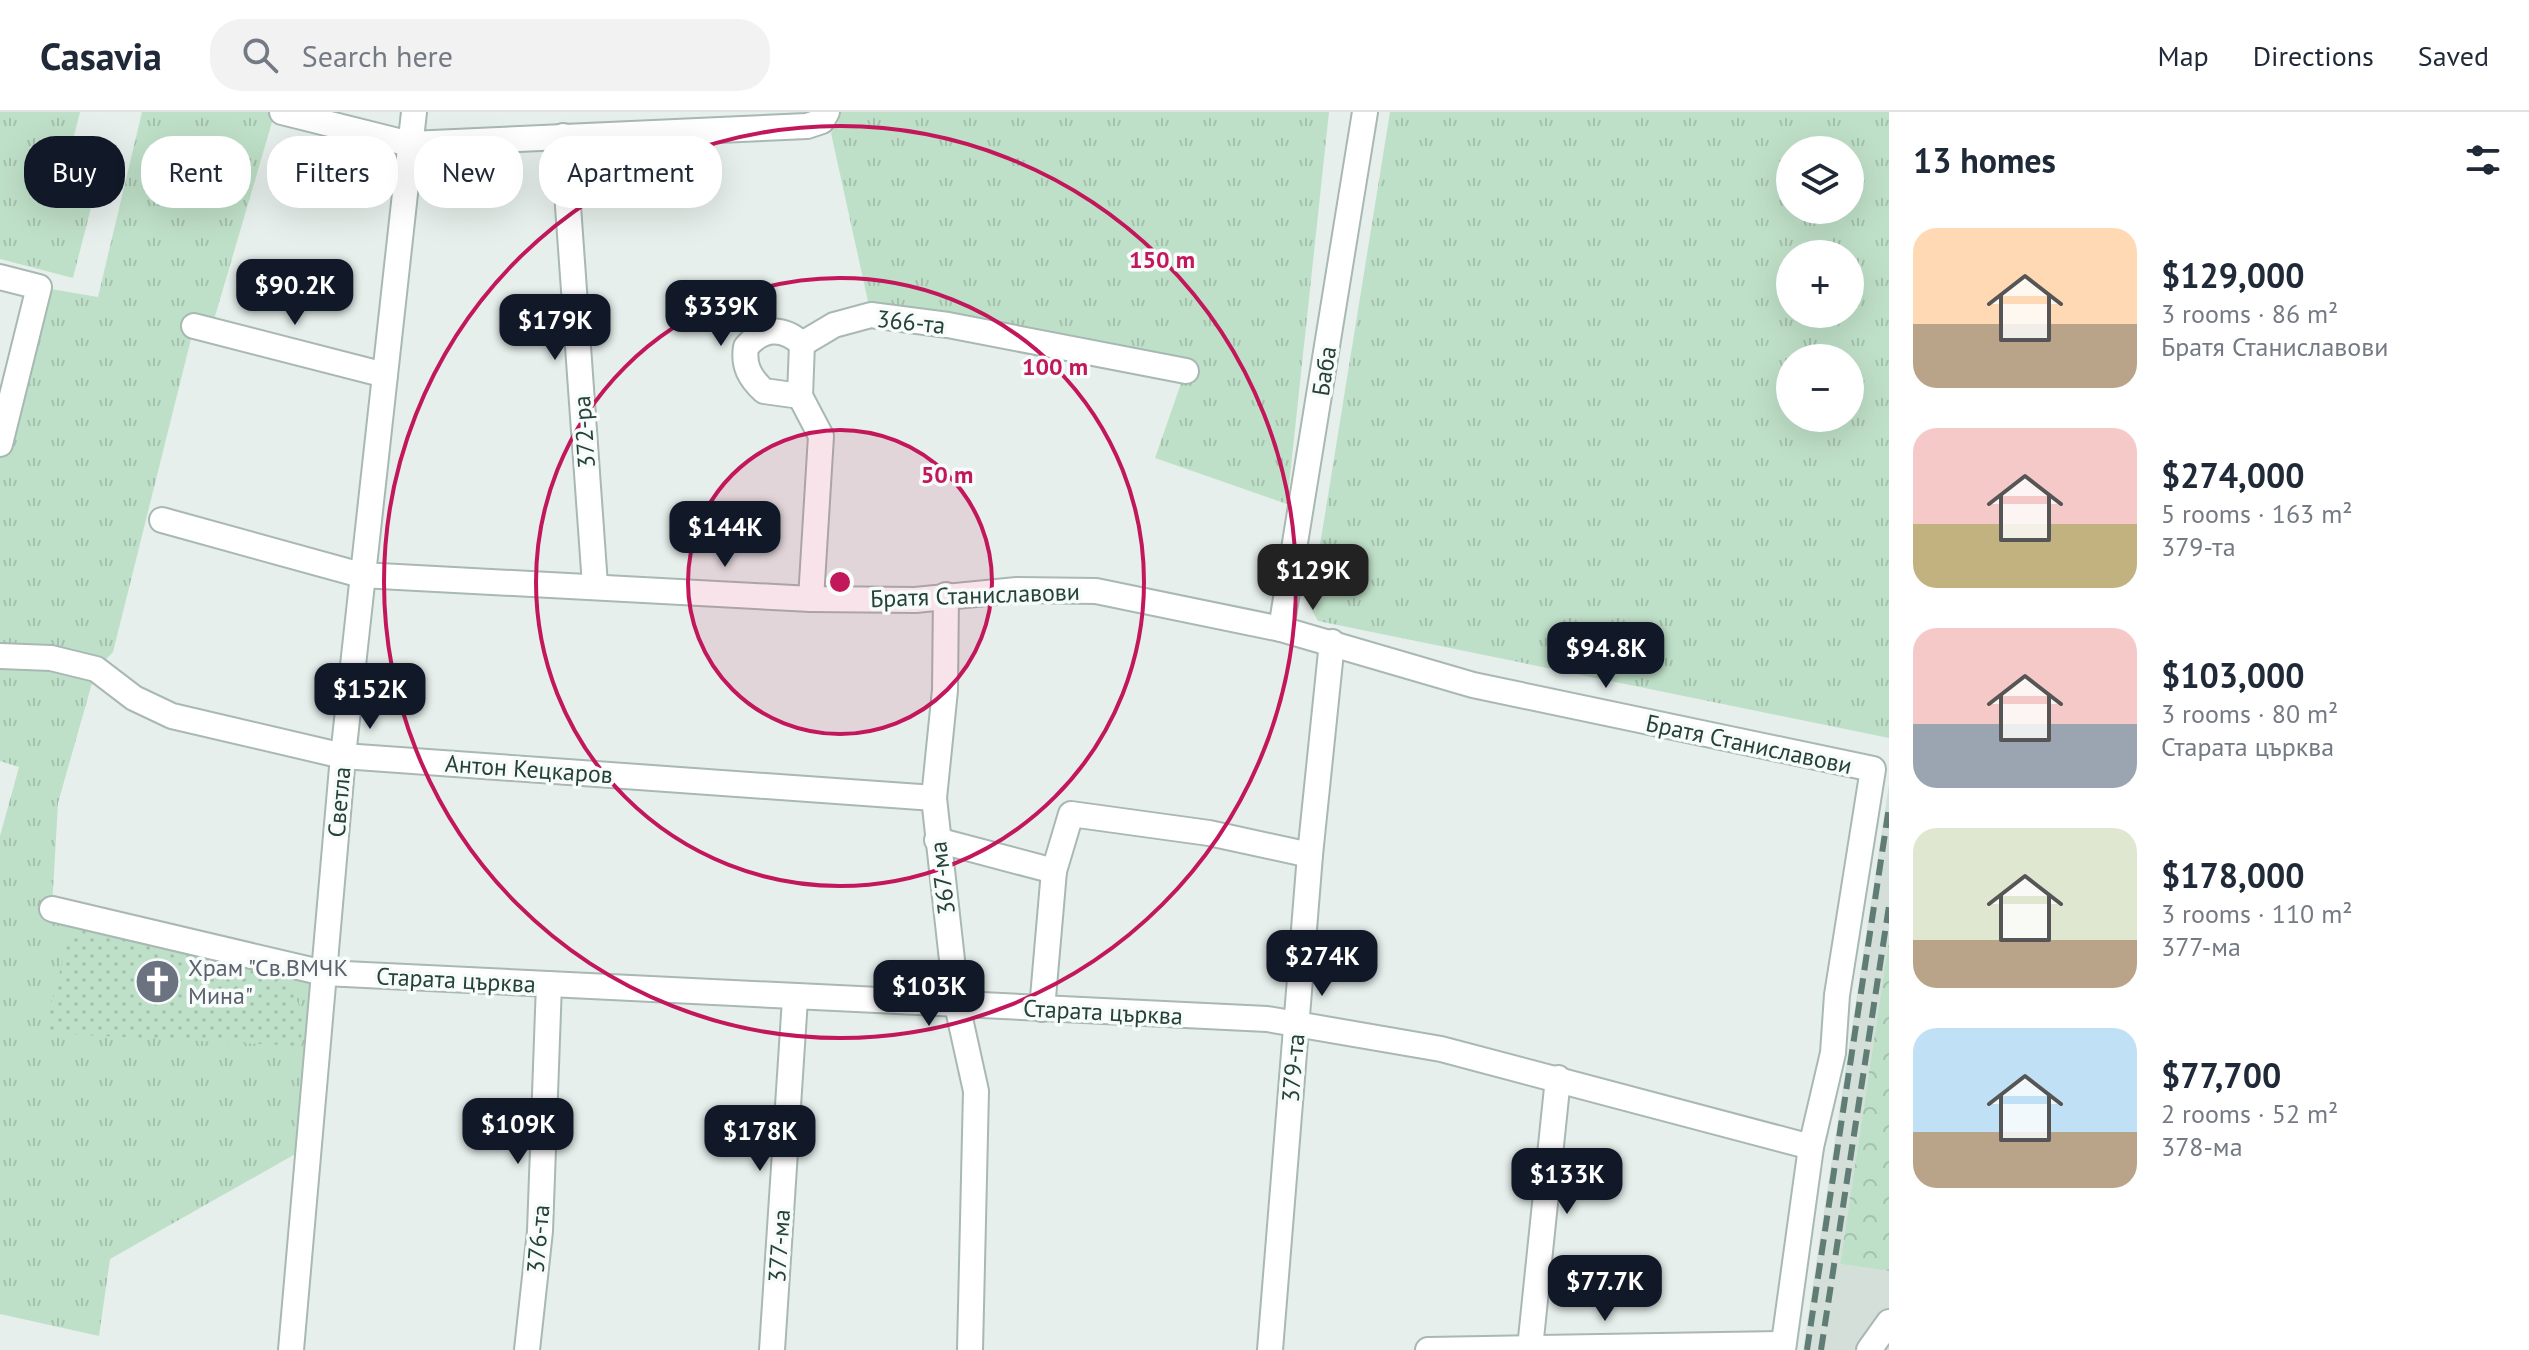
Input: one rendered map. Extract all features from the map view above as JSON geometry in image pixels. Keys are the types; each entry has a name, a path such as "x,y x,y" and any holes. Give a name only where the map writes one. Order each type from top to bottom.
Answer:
{"street":[{"path":"282,112 410,144 539,137"},
{"name":"Светла","path":"291,1350 343,756 414,112"},
{"path":"563,136 807,126 822,121 827,112"},
{"name":"Баба","path":"1281,629 1365,112"},
{"name":"372-ра","path":"568,208 595,585"},
{"path":"0,277 39,287 0,444"},
{"name":"366-та","path":"802,344 834,325 871,315 948,325 1186,371"},
{"path":"194,326 385,375"},
{"path":"800,396 764,391 754,382 744,360 746,347 766,332 779,331 802,344 800,396 821,436 811,599"},
{"name":"Братя Станиславови","path":"162,520 361,575 595,585 811,599 915,600 1017,590 1096,591 1281,629 1473,685 1724,741 1873,769 1837,995 1833,1053 1811,1147"},
{"name":"367-ма","path":"946,595 945,690 934,798 957,1005 976,1091 970,1350"},
{"name":"379-та","path":"1270,1350 1310,855 1332,642"},
{"name":"Антон Кецкаров","path":"0,656 51,658 96,669 134,698 172,716 343,756 934,798"},
{"path":"1042,1009 1054,871 1071,814 1209,833 1310,855"},
{"path":"937,840 1054,871"},
{"name":"Старата църква","path":"52,909 324,973 795,999 1267,1019 1441,1049 1811,1147"},
{"name":"376-та","path":"527,1350 540,1231 549,984"},
{"name":"377-ма","path":"772,1350 795,999"},
{"path":"1530,1348 1558,1078"},
{"path":"1428,1350 1783,1347 1811,1147"},
{"path":"1869,1350 1889,1322"}],"shaded area":[{"path":"1889,784 1889,940 1840,1264 1889,1271 1889,1350 1803,1350"}],"green space":[{"path":"0,112 80,112 74,136 24,136 24,208 91,208 73,278 0,259"},
{"path":"142,112 275,112 251,194 251,136 141,136 141,208 247,208 211,330 194,327 113,652 96,669 58,803 52,908 324,973 306,1148 110,1259 99,1336 0,1314 0,836 19,767 0,761 0,444 39,287 98,297 119,208 125,208 125,183"},
{"path":"837,112 1329,112 1287,504 1155,458 1185,372 871,315 831,133 838,122"},
{"path":"1390,112 1889,112 1889,738 1318,621 1310,607"},
{"path":"74,920 278,972 303,1010 301,1046 43,1033"},
{"path":"1889,940 1889,1271 1840,1264"}],"railway":[{"path":"1807,1350 1889,807"},
{"path":"1821,1350 1889,906"}],"place":[{"name":"Храм \"Св.ВМЧК Мина\"","path":"157,981"}]}
